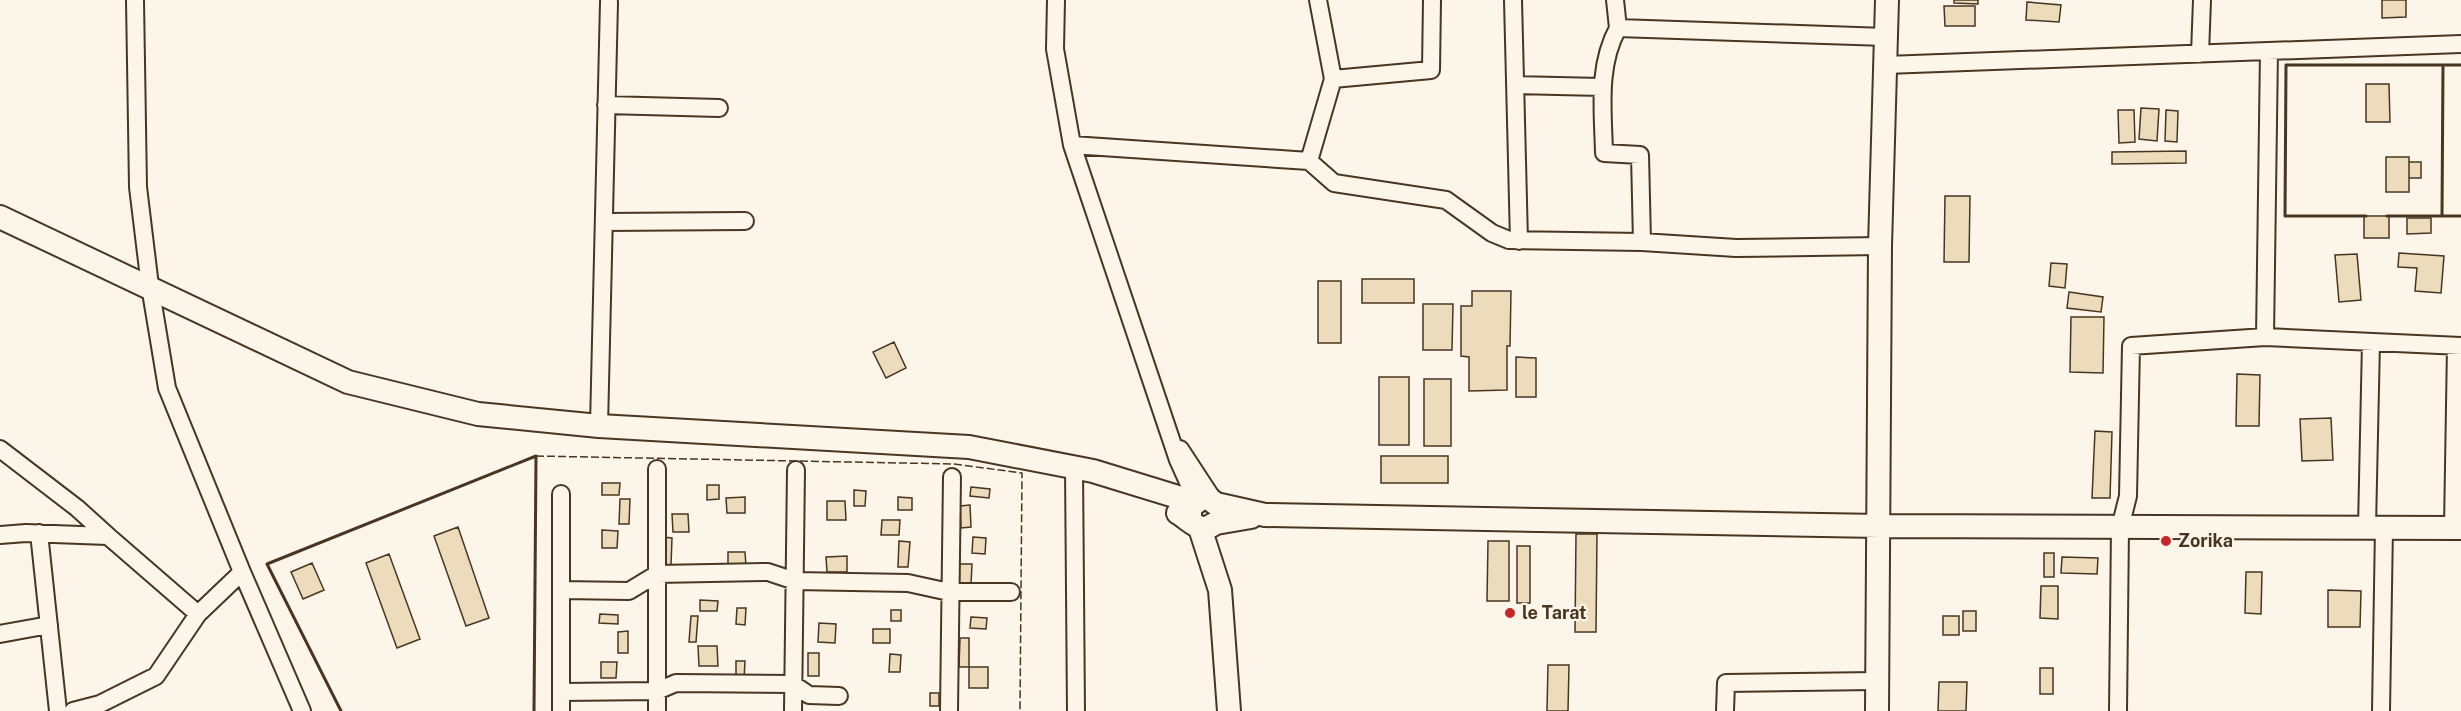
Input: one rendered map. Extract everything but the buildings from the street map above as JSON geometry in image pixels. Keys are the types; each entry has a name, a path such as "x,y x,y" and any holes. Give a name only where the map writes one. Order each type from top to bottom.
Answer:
{"main road":[{"path":"1877,711 1880,526 1880,246 1887,0"},
{"path":"0,217 150,286 348,382 478,414 599,426 969,447 1084,469 1205,513 1880,526 2457,528"},
{"path":"1205,513 1220,590 1229,711"}],"street":[{"path":"135,0 138,187 150,286 167,388 302,711"},
{"path":"1056,0 1055,49 1072,145 1170,436 1187,456 1205,513"},
{"path":"1309,161 1333,79 1318,0"},
{"path":"1333,79 1431,70 1432,0"},
{"path":"1513,0 1519,240"},
{"path":"1615,0 1618,28 1608,46 1602,87 1604,153 1640,155 1642,242"},
{"path":"2200,54 2202,0"},
{"path":"599,426 609,2"},
{"path":"1618,28 1886,37"},
{"path":"1886,65 2461,44"},
{"path":"2265,337 2269,51"},
{"path":"1516,85 1602,87"},
{"path":"606,105 719,108"},
{"path":"1072,145 1309,161 1334,183 1446,200 1491,233 1509,240 1642,242 1736,248 1880,246"},
{"path":"604,222 745,221"},
{"path":"2118,711 2120,528 2128,496 2131,346 2265,337 2459,346 2457,528"},
{"path":"2371,342 2380,711"},
{"path":"0,449 77,508 198,614"},
{"path":"657,469 657,711"},
{"path":"1076,711 1084,469"},
{"path":"793,711 796,470"},
{"path":"949,711 952,477"},
{"path":"561,494 561,711"},
{"path":"0,535 39,533 108,536"},
{"path":"39,533 58,711"},
{"path":"73,711 100,708 156,676 198,614 242,572"},
{"path":"562,590 629,591 657,574 768,572 795,581 908,583 949,592 1011,592"},
{"path":"0,634 49,625"},
{"path":"1725,711 1726,683 1876,681"},
{"path":"561,692 657,691 675,683 793,684 809,695 839,696"}],"fence":[{"path":"536,456 954,464 1022,473 1020,711"}],"wall":[{"path":"2366,216 2285,216 2286,65 2443,65"},
{"path":"2461,65 2443,65 2442,216 2461,216"},
{"path":"2387,216 2442,216"},
{"path":"341,711 267,564 536,456 534,711"}],"place":[{"name":"Zorika","path":"2166,541"},
{"name":"le Tarat","path":"1510,613"}]}
